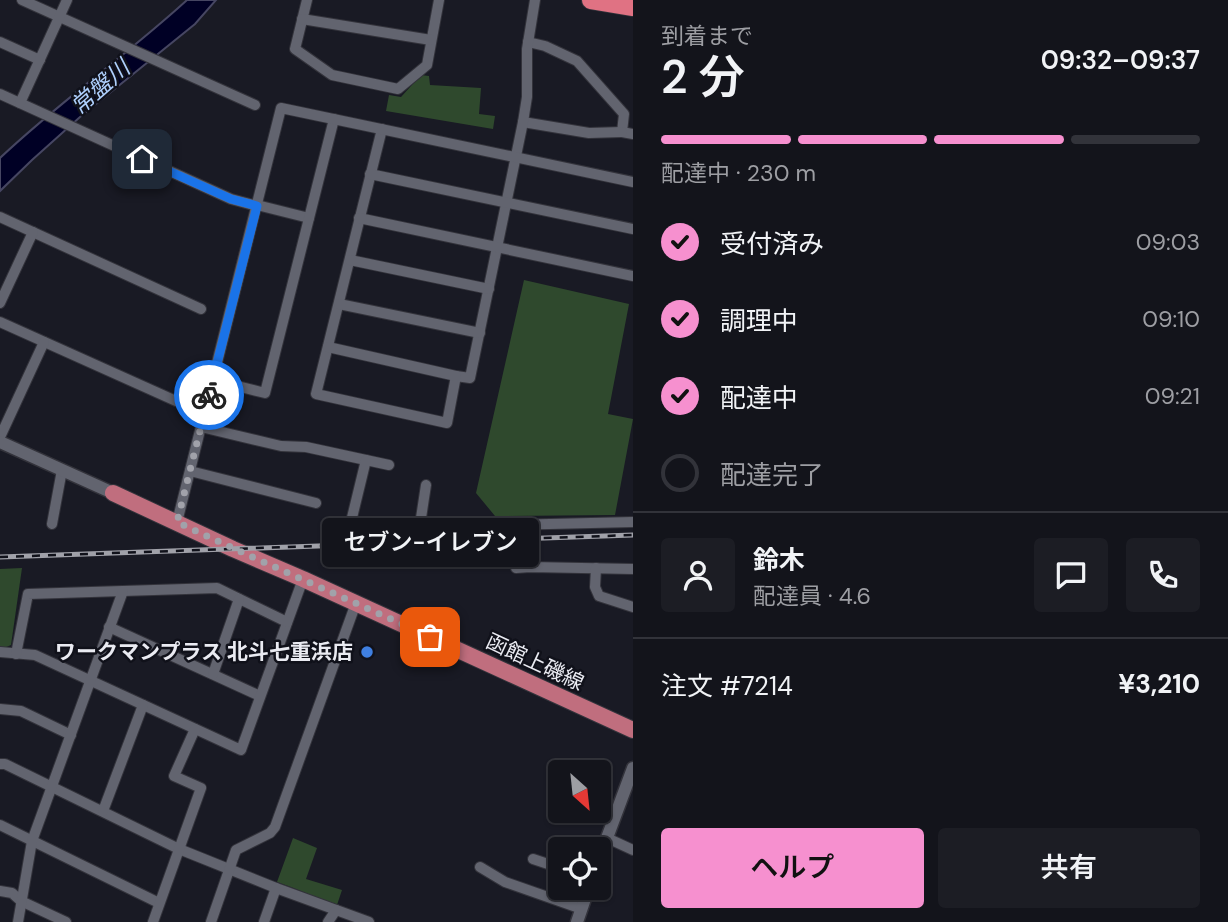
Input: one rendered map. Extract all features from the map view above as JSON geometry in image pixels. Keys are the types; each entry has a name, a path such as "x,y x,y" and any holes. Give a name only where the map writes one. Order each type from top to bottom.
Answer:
{"highway":[{"path":"591,0 633,7"}],"main road":[{"name":"函館上磯線","path":"113,493 633,730"}],"street":[{"path":"22,0 255,105"},
{"path":"20,103 67,0"},
{"path":"307,0 295,49 332,75 398,89 427,65 439,0"},
{"path":"328,347 470,378 523,122 527,97 528,42 535,0"},
{"path":"302,19 431,40"},
{"path":"0,42 40,60"},
{"path":"523,122 589,133 628,133 624,114 577,61 545,46 528,42"},
{"path":"0,94 231,199 309,218"},
{"path":"177,522 281,108 633,182"},
{"path":"213,380 265,394 334,119"},
{"path":"382,129 316,394 447,423 456,376"},
{"path":"370,174 633,229"},
{"path":"0,218 201,309"},
{"path":"359,218 633,276"},
{"path":"0,303 33,232"},
{"path":"350,260 489,289"},
{"path":"339,304 480,333"},
{"path":"0,321 176,401 205,410"},
{"path":"1,435 44,342"},
{"path":"201,427 281,446 306,447 389,465"},
{"path":"0,442 113,493"},
{"path":"349,530 366,460"},
{"path":"52,524 62,470"},
{"path":"190,471 316,503"},
{"path":"426,485 421,517 426,525 432,527 633,522"},
{"path":"516,568 633,569"},
{"path":"596,568 595,587 599,596 633,607"},
{"path":"0,652 35,655 241,750 303,579"},
{"path":"16,654 28,594 217,588 287,621"},
{"path":"18,922 32,841 123,591"},
{"path":"213,674 239,599"},
{"path":"211,922 236,850 270,833 275,827 356,603"},
{"path":"110,627 261,696"},
{"path":"103,811 143,705"},
{"path":"0,709 21,711 71,735"},
{"path":"153,922 201,788 174,776 195,729"},
{"path":"0,764 5,764 179,849 369,922"},
{"path":"607,837 633,768"},
{"path":"0,825 159,903"},
{"path":"611,840 633,850"},
{"path":"533,859 548,864"},
{"path":"480,867 505,882 581,918 586,900"},
{"path":"264,922 276,888"},
{"path":"0,891 12,893 21,901 66,922"},
{"path":"328,922 336,910"}],"green space":[{"path":"421,75 429,76 430,85 481,88 479,114 495,116 493,129 386,111 389,95 401,97"},
{"path":"524,280 629,304 608,414 633,419 615,515 495,516 476,493"},
{"path":"22,568 11,645 0,648 0,569"},
{"path":"293,838 317,848 306,879 342,890 337,905 277,882"}],"water":[{"name":"常盤川","path":"187,0 216,0 195,24 80,117 0,191 0,158"}],"railway":[{"path":"0,557 633,535"}],"way so far":[{"path":"209,395 177,522 430,637"}],"place":[{"name":"セブン-イレブン","path":"430,637"},
{"name":"ワークマンプラス 北斗七重浜店","path":"367,652"}],"route":[{"path":"142,159 231,199 257,206 209,395"}]}
